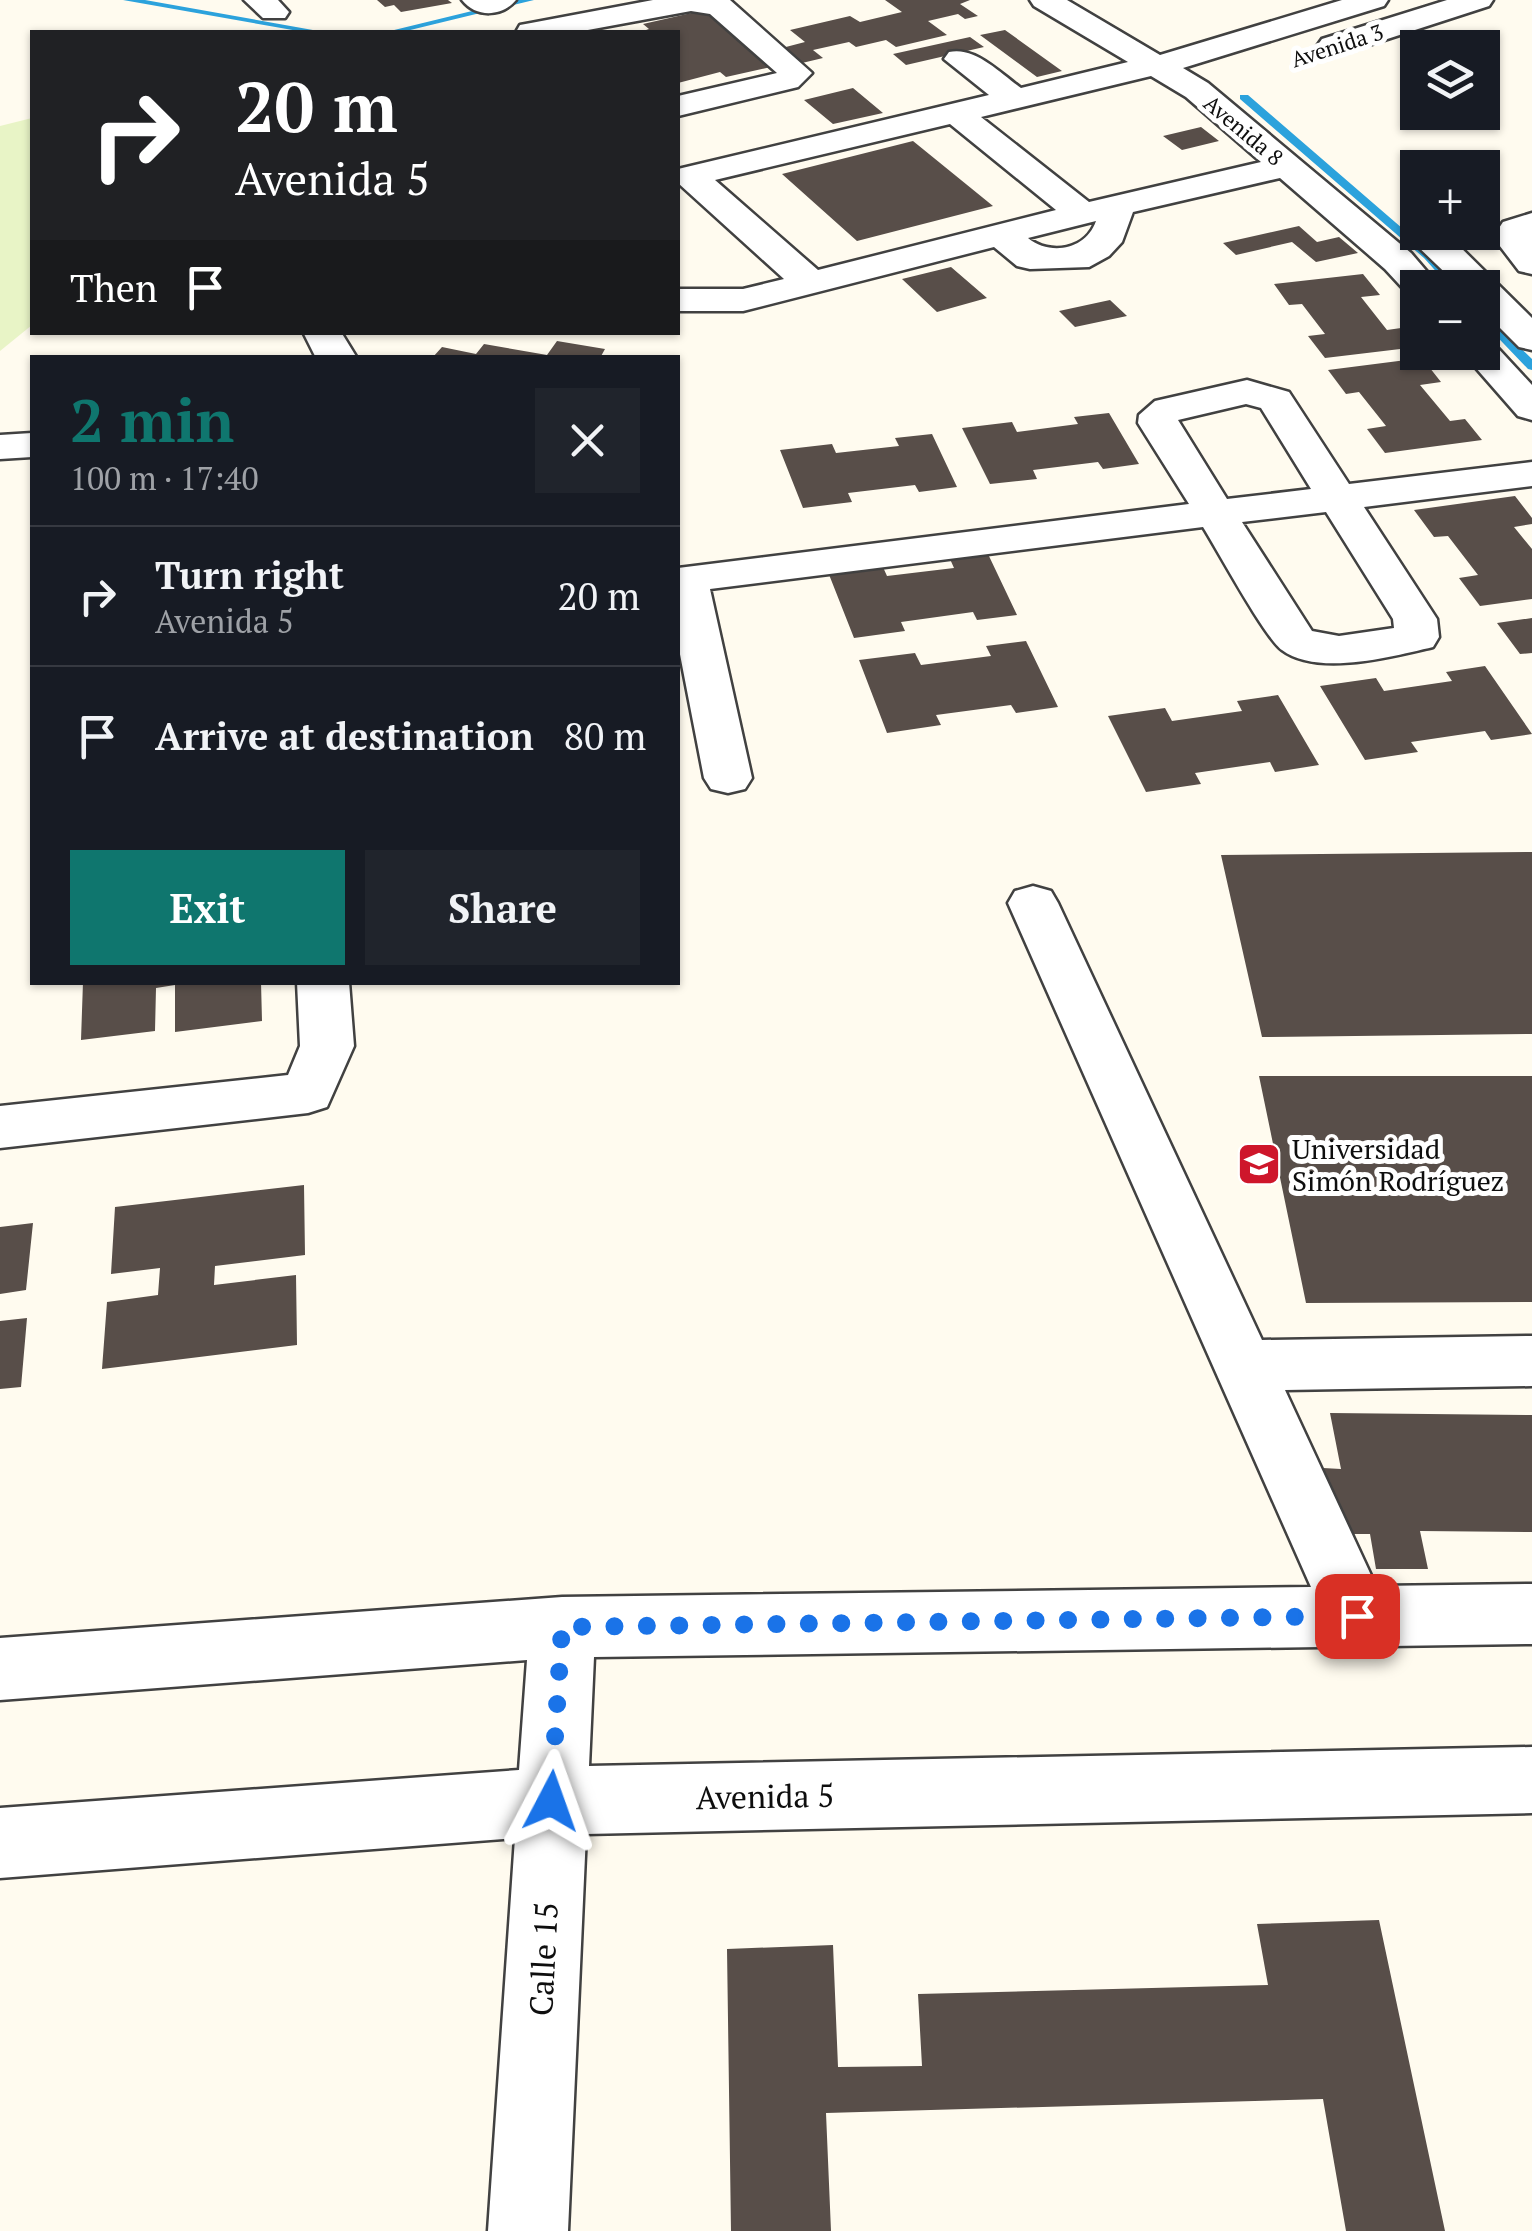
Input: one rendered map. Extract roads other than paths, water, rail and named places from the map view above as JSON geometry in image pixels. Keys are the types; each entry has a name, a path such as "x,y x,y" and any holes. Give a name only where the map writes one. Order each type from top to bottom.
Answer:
{"street":[{"path":"477,0 484,5 501,0"},
{"name":"Avenida 8","path":"1045,0 1158,43 1203,54 1287,166 1406,270"},
{"name":"Avenida 8","path":"1101,0 1158,43 1221,82"},
{"name":"Avenida 3","path":"1203,54 1373,0"},
{"name":"Avenida 3","path":"1295,58 1478,0"},
{"path":"541,30 691,2 708,4 719,6 796,73 787,80 680,106"},
{"path":"684,170 1014,98 1158,43"},
{"path":"960,59 1014,98"},
{"path":"955,112 1082,214"},
{"path":"680,300 743,300 812,285 1000,234 1287,166"},
{"path":"684,170 812,285"},
{"path":"1000,234 1030,258 1076,260 1109,234 1118,206"},
{"path":"1532,224 1515,230 1511,237 1532,264"},
{"path":"1442,250 1464,270"},
{"path":"1500,286 1532,280"},
{"path":"1500,304 1528,330"},
{"path":"1498,370 1532,408"},
{"path":"1247,392 1275,400 1338,496 1415,620 1417,637 1310,649 1296,640 1158,423 1159,415 1168,409 1247,392"},
{"path":"0,447 30,444"},
{"path":"728,778 682,566 1214,514 1532,474"},
{"path":"1033,903 1357,1616"},
{"path":"0,1127 308,1093 327,1046 324,985"},
{"path":"1242,1365 1532,1361"},
{"path":"0,1669 562,1627 1532,1614"},
{"name":"Calle 15","path":"528,2231 562,1627"},
{"name":"Avenida 5","path":"0,1843 551,1801 1532,1780"}],"waterway":[{"path":"128,0 307,30"},
{"path":"400,30 529,0"},
{"path":"1244,97 1441,270"},
{"path":"1500,333 1532,366"}],"place":[{"name":"Universidad Simón Rodríguez","path":"1259,1164"}]}
